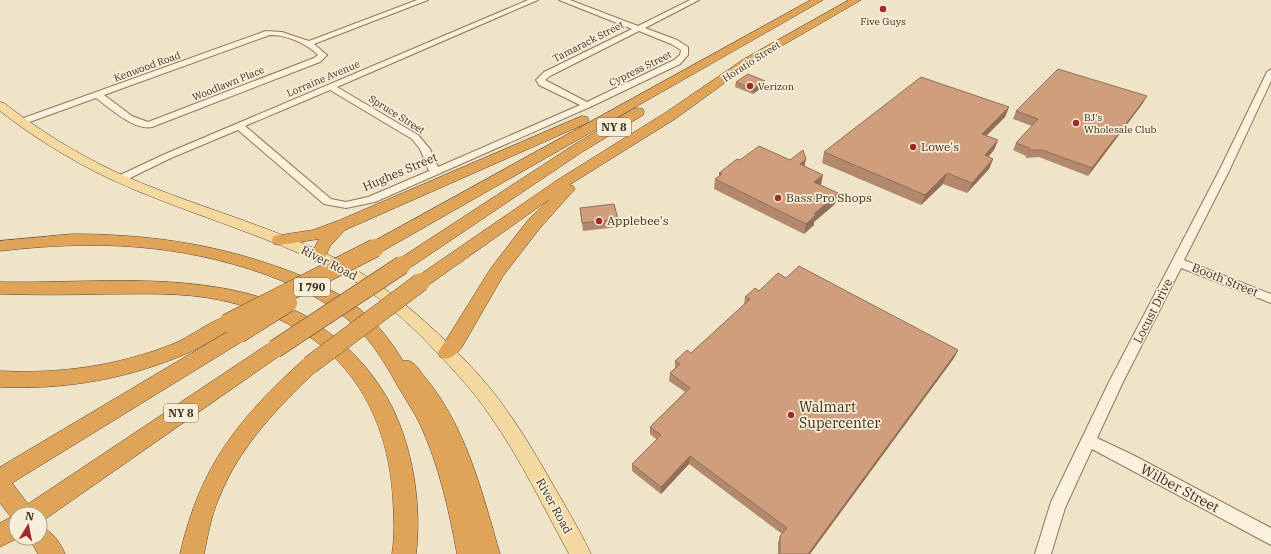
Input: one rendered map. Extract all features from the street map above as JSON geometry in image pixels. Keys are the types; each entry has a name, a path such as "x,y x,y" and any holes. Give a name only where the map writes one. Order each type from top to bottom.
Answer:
{"highway":[{"name":"NY 8","path":"0,479 233,328 818,0"},
{"name":"NY 8","path":"45,506 275,349 577,149 641,110 833,0"},
{"name":"Horatio Street","path":"607,155 649,129 748,61 856,0"},
{"path":"280,240 296,239 321,234 346,224 418,194 699,66"},
{"path":"529,181 637,125 709,83 730,74"},
{"path":"192,554 201,516 213,483 238,441 264,409 310,365 421,282 564,182 607,155"},
{"path":"447,352 455,342 497,272 534,224 560,197 607,155"},
{"path":"318,256 323,244 332,234 346,224"},
{"name":"I 790","path":"0,246 44,241 108,238 178,245 223,254 257,264 321,292 345,308 372,332 392,360 423,411 433,431 454,485 469,554"},
{"path":"0,288 166,288 200,290 263,303 290,315 320,333 357,367 377,396 393,432 401,461 405,496 404,554"},
{"path":"0,379 24,381 60,380 113,370 149,360 233,328"},
{"path":"372,332 423,386 444,421 460,458 488,554"},
{"path":"0,485 16,506"},
{"path":"47,546 53,554"}],"main road":[{"name":"River Road","path":"0,105 43,137 83,160 122,178 318,256 344,268 371,286 405,313 463,368 498,413 538,477 580,554"}],"street":[{"path":"307,44 424,0"},
{"name":"Lorraine Avenue","path":"122,178 239,126 534,0"},
{"name":"Cypress Street","path":"563,0 674,42 685,50 685,54 682,59 677,62 587,105"},
{"name":"Tamarack Street","path":"587,105 542,83 540,80 547,74 695,0"},
{"name":"Woodlawn Place","path":"98,95 130,118 141,124 150,125 322,57 322,53 307,44 280,32"},
{"name":"Kenwood Road","path":"21,122 269,33 280,32"},
{"name":"Locust Drive","path":"1043,554 1058,507 1116,382 1224,171 1271,72"},
{"name":"Spruce Street","path":"331,87 416,137 424,144 428,151 435,172"},
{"name":"Hughes Street","path":"239,126 328,202 346,205 371,200 587,105"},
{"name":"Booth Street","path":"1178,262 1271,299"},
{"name":"Wilber Street","path":"1089,441 1128,460 1271,537"}],"building":[{"name":"BJ's Wholesale Club","path":"1058,69 1147,96 1092,168 1042,150 1029,150 1030,148 1016,143 1038,119 1016,111"},
{"path":"748,74 765,81 753,89 736,82"},
{"name":"Lowe's","path":"921,77 1009,107 982,134 998,140 985,155 993,159 972,183 947,173 925,195 824,152"},
{"name":"Bass Pro Shops","path":"759,146 790,160 803,150 806,159 800,164 823,175 814,182 838,193 814,214 816,215 806,224 715,179 722,174 719,173 737,159 740,160"},
{"path":"614,204 618,219 582,223 580,208"},
{"name":"Walmart Supercenter","path":"799,266 958,350 808,554 780,554 780,536 787,528 690,456 661,487 632,464 661,435 650,427 690,388 670,373 680,364 675,361 687,350 691,353 750,299 745,297 755,288 759,291 778,273 786,278"}],"place":[{"name":"Five Guys","path":"883,9"},
{"name":"Verizon","path":"750,86"},
{"name":"BJ's Wholesale Club","path":"1076,123"},
{"name":"Lowe's","path":"913,147"},
{"name":"Bass Pro Shops","path":"778,198"},
{"name":"Applebee's","path":"599,221"},
{"name":"Walmart Supercenter","path":"791,415"}]}
